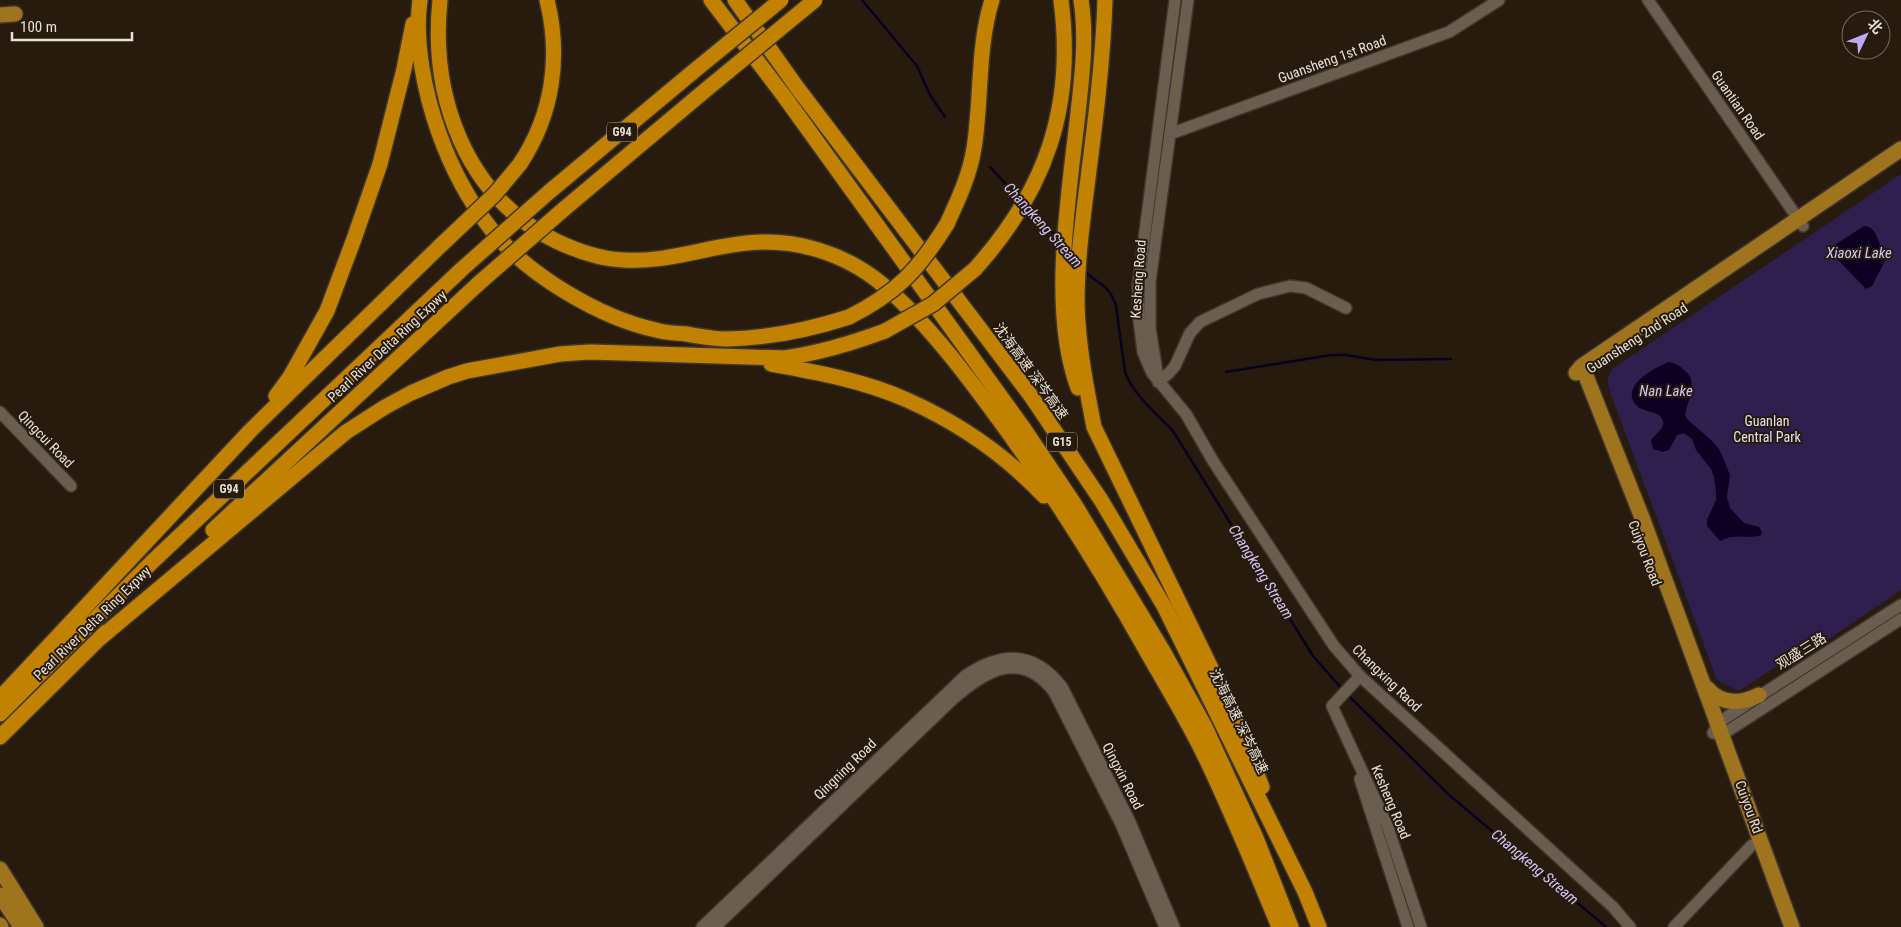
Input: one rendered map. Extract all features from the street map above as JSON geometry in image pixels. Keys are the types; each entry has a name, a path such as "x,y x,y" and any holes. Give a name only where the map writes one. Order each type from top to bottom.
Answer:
{"highway":[{"path":"419,0 418,14 422,61 431,111 447,157 491,230 523,262 561,289 606,314 656,330 725,339 771,336 814,328 849,317 876,304 897,287 928,254 947,224 964,186 974,148 984,38 992,0"},
{"path":"251,430 290,377 327,311 380,164 419,0"},
{"path":"440,0 438,49 443,84 458,135 466,154 490,189 526,223 567,246 592,255 618,260 641,261 661,259 745,243 783,242 824,251 865,271 882,284 918,319 979,392 1049,490 1085,546 1187,721 1216,779 1279,927"},
{"path":"0,698 251,430 495,194 520,164 538,132 544,117 551,87 554,48 553,27 547,0"},
{"name":"G15","path":"711,0 784,96 1019,421 1075,505 1163,651 1205,728 1256,838 1291,927"},
{"name":"沈海高速 深岑高速","path":"735,0 802,93 1031,396 1102,500 1164,606 1305,892 1318,927"},
{"name":"Pearl River Delta Ring Expwy","path":"0,714 152,562 462,269 549,192 780,0"},
{"name":"Pearl River Delta Ring Expwy","path":"0,737 178,563 478,284 708,88 816,0"},
{"path":"99,639 346,432 385,407 424,387 467,371 575,352 784,358 815,354 848,346 885,331 932,304 975,269 997,244 1016,218 1031,192 1048,153 1061,100 1065,64 1065,28 1061,0"},
{"path":"1081,0 1084,42 1064,263 1064,316 1068,351 1075,380 1094,427 1175,592 1236,723 1305,892"},
{"path":"1094,427 1078,334 1078,276 1102,63 1105,0"},
{"path":"727,357 797,369 860,384 906,399 949,421 986,445 1031,482 1060,514 1085,546"}],"main road":[{"name":"Guansheng 2nd Road","path":"1581,371 1801,222 1901,150"},
{"name":"Guansheng 2nd Road","path":"1801,222 1901,160"},
{"name":"Cuiyou Road","path":"1581,371 1643,520 1705,687"},
{"name":"Cuiyou Road","path":"1581,371 1634,523 1718,730"},
{"path":"1705,687 1718,698 1730,702 1742,702 1759,695"},
{"name":"Cuiyou Rd","path":"1705,687 1752,845 1782,927"},
{"name":"Cuiyou Rd","path":"1718,730 1792,927"},
{"path":"0,869 36,927"},
{"path":"0,895 21,927"}],"street":[{"name":"Kesheng Road","path":"1158,382 1148,366 1143,352 1138,320 1138,294 1176,0"},
{"name":"Kesheng Road","path":"1158,382 1150,328 1149,297 1188,0"},
{"name":"Guansheng 1st Road","path":"1170,134 1449,32 1499,0"},
{"name":"Guantian Road","path":"1648,0 1801,222"},
{"path":"1158,382 1175,366 1190,333 1200,322 1258,294 1290,286 1306,288 1346,308"},
{"name":"Changxing Raod","path":"1158,382 1186,414 1212,461 1329,638 1360,676 1614,907 1630,927"},
{"name":"Qingcui Road","path":"0,412 71,486"},
{"name":"观盛三路","path":"1718,730 1759,695 1901,605"},
{"name":"观盛三路","path":"1718,730 1901,619"},
{"name":"Qingning Road","path":"702,927 964,676 999,658 1019,663"},
{"name":"Qingning Road","path":"715,927 969,685 995,670 1019,663"},
{"name":"Qingxin Road","path":"1019,663 1047,683 1054,692 1121,824 1165,927"},
{"name":"Qingxin Road","path":"1019,663 1038,665 1046,670 1062,688 1129,820 1174,927"},
{"path":"1359,765 1332,706 1360,676"},
{"name":"Kesheng Road","path":"1359,765 1358,773 1408,927"},
{"name":"Kesheng Road","path":"1359,765 1363,770 1387,825 1421,927"},
{"path":"1674,927 1752,845"}],"green space":[{"name":"Guanlan Central Park","path":"1901,174 1901,590 1829,639 1783,662 1739,691 1717,680 1610,392 1608,377 1612,369"}],"water":[{"name":"Xiaoxi Lake","path":"1864,226 1869,227 1876,234 1885,261 1872,286 1866,289 1838,260 1829,254 1833,246"},
{"name":"Nan Lake","path":"1669,362 1683,369 1691,379 1692,390 1685,415 1719,449 1730,475 1727,497 1730,508 1744,523 1759,527 1762,532 1761,535 1751,537 1737,536 1720,541 1707,526 1707,520 1716,500 1714,477 1711,469 1696,450 1692,439 1684,433 1677,435 1669,450 1663,452 1653,449 1651,440 1661,429 1663,421 1659,415 1637,406 1632,399 1632,392 1635,385 1648,373"}],"waterway":[{"name":"Changkeng Stream","path":"862,0 917,66 930,95 945,117"},
{"name":"Changkeng Stream","path":"990,167 1020,199"},
{"name":"Changkeng Stream","path":"1028,206 1058,238"},
{"name":"Changkeng Stream","path":"1083,270 1107,289 1116,306 1125,372 1129,381 1146,404 1173,431 1313,656 1343,690"},
{"path":"1226,372 1331,355 1346,355 1376,360 1451,359"},
{"name":"Changkeng Stream","path":"1347,694 1448,794 1606,927"}]}
